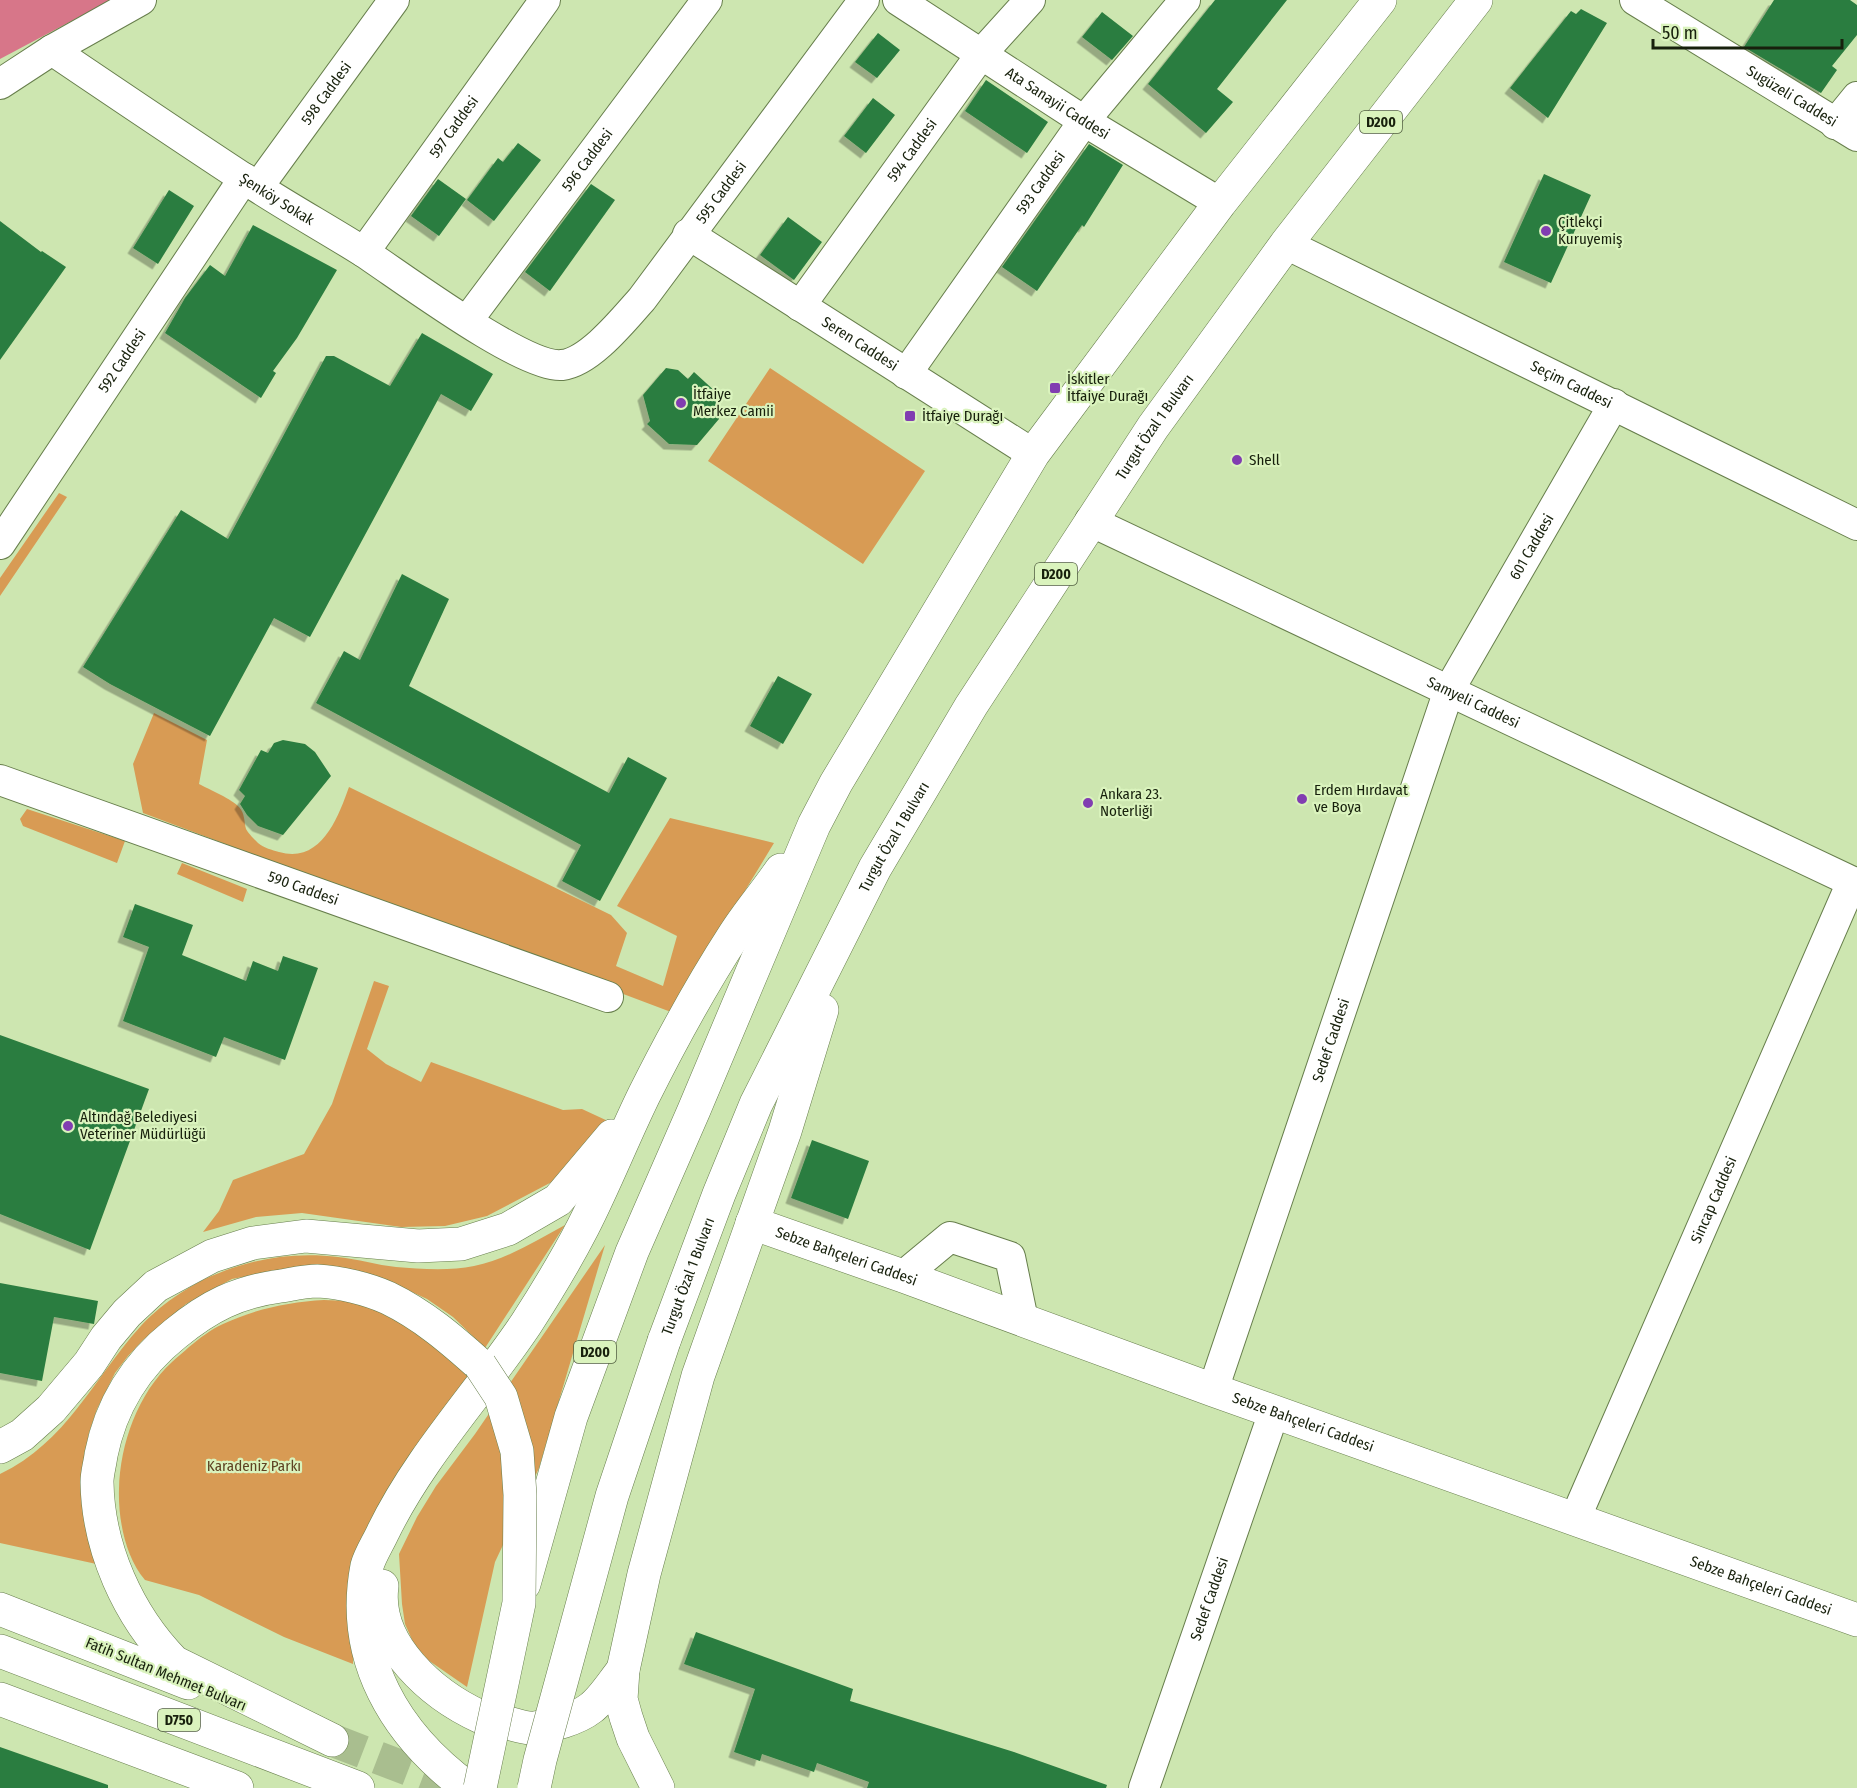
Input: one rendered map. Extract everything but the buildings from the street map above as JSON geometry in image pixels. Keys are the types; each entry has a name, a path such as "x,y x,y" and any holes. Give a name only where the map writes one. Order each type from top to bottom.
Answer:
{"main road":[{"name":"D200","path":"480,1788 519,1603 571,1417 632,1252 814,825 847,764 1033,454 1220,203 1380,0"},
{"name":"Turgut Özal 1 Bulvarı","path":"534,1788 612,1496 664,1341 719,1194 756,1104 875,868 971,706 1153,426 1286,244 1476,0"},
{"path":"468,1788 411,1736 386,1699 370,1662 362,1609 368,1564 392,1513 439,1440 526,1324 583,1227 644,1095 684,1020 734,935 814,825"},
{"path":"658,1788 633,1738 626,1717 621,1699 623,1670 645,1574 698,1376 785,1131 849,919"},
{"path":"0,1447 22,1435 51,1410 127,1313 156,1286 212,1256 253,1243 306,1236 418,1246 460,1244 508,1229 558,1200 591,1163 644,1095"},
{"name":"Sebze Bahçeleri Caddesi","path":"752,1222 1274,1412 1857,1620"},
{"name":"Fatih Sultan Mehmet Bulvarı","path":"0,1609 332,1740 174,1662 160,1648 135,1614 117,1574 106,1543 97,1481 104,1438 125,1388 140,1366 159,1347 204,1312 237,1295 316,1281 387,1297 424,1318 480,1365 501,1398 517,1452 520,1495 519,1603"},
{"path":"392,1513 381,1594 384,1616 399,1654 421,1677 446,1696 482,1717 532,1729 562,1722 591,1708 623,1670"},
{"name":"D750","path":"0,1651 358,1788"},
{"path":"0,1699 237,1788"}],"street":[{"path":"0,84 52,50 141,0"},
{"name":"598 Caddesi","path":"251,183 394,0"},
{"name":"597 Caddesi","path":"363,252 545,0"},
{"name":"596 Caddesi","path":"467,321 706,0"},
{"name":"595 Caddesi","path":"562,365 589,352 604,340 642,299 688,234 864,0"},
{"name":"Ata Sanayii Caddesi","path":"898,0 1084,121 1220,203"},
{"name":"594 Caddesi","path":"800,306 982,53 1030,0"},
{"name":"593 Caddesi","path":"906,374 1084,121 1185,0"},
{"name":"Sugüzeli Caddesi","path":"1635,0 1846,130"},
{"name":"Şenköy Sokak","path":"52,50 251,183 363,252 467,321 522,354 541,362 562,365"},
{"path":"1846,130 1857,97"},
{"name":"592 Caddesi","path":"0,544 251,183"},
{"name":"Seren Caddesi","path":"688,234 1033,454"},
{"name":"Seçim Caddesi","path":"1286,244 1857,525"},
{"name":"601 Caddesi","path":"1449,690 1614,404"},
{"name":"Samyeli Caddesi","path":"1090,521 1855,883"},
{"name":"Sedef Caddesi","path":"1213,1390 1449,690"},
{"name":"590 Caddesi","path":"0,780 608,997"},
{"name":"Sincap Caddesi","path":"1575,1519 1855,883"},
{"path":"903,1276 950,1237 1010,1257 1023,1320"},
{"name":"Sedef Caddesi","path":"1144,1788 1274,1412"}],"green space":[{"path":"770,368 925,471 863,564 708,461"},
{"path":"59,493 67,497 0,596 0,578"},
{"path":"154,713 207,740 199,784 236,804 241,809 247,831 258,843 268,849 294,854 317,845 333,824 349,787 611,915 627,933 616,966 663,986 677,936 617,906 670,818 774,843 671,1012 143,813 133,764"},
{"path":"27,809 125,841 117,863 23,826 20,819"},
{"path":"182,863 247,889 243,902 177,874"},
{"path":"374,981 389,986 367,1049 386,1064 421,1082 431,1062 563,1110 582,1109 610,1122 567,1174 487,1216 445,1226 401,1227 302,1213 256,1217 203,1232 219,1211 233,1180 304,1154 332,1104"},
{"path":"565,1225 485,1348 453,1317 427,1299 397,1285 258,1274 232,1279 186,1304 143,1340 115,1373 97,1409 89,1433 83,1463 101,1565 0,1543 0,1474 23,1461 44,1445 78,1408 123,1347 147,1320 174,1297 195,1284 244,1264 306,1255 338,1257 389,1266 465,1268 510,1254"},
{"path":"605,1245 539,1468 495,1562 467,1687 428,1660 414,1644 405,1624 399,1554 417,1517 436,1486 475,1434"},
{"name":"Karadeniz Parkı","path":"348,1301 373,1307 407,1322 470,1378 414,1454 371,1519 356,1555 353,1589 353,1664 284,1637 199,1595 145,1580 132,1560 124,1537 120,1512 120,1472 127,1437 133,1420 150,1389 172,1362 205,1334 247,1314 298,1302"}],"shaded area":[{"path":"0,0 111,0 0,59"}],"tunnel":[{"path":"332,1740 457,1788"}],"place":[{"name":"Çitlekçi Kuruyemiş","path":"1546,231"},
{"name":"İskitler İtfaiye Durağı","path":"1055,388"},
{"name":"İtfaiye Merkez Camii","path":"681,403"},
{"name":"İtfaiye Durağı","path":"910,416"},
{"name":"Shell","path":"1237,460"},
{"name":"Erdem Hırdavat ve Boya","path":"1302,799"},
{"name":"Ankara 23. Noterliği","path":"1088,803"},
{"name":"Altındağ Belediyesi Veteriner Müdürlüğü","path":"68,1126"}]}
